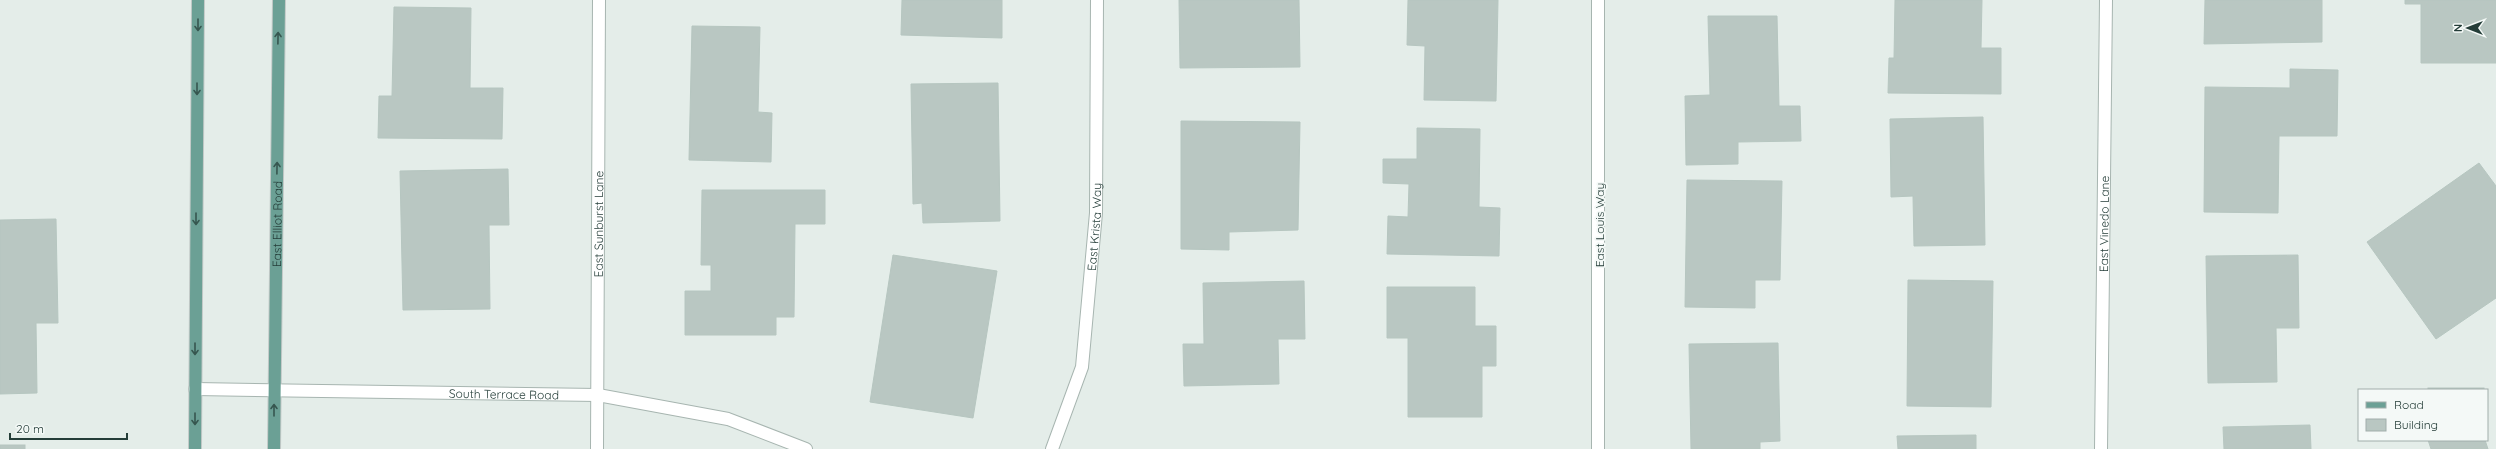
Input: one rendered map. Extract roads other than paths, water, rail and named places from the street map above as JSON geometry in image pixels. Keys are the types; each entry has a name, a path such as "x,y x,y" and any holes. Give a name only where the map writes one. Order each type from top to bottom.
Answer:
{"main road":[{"path":"195,449 198,0"},
{"name":"East Elliot Road","path":"274,449 279,0"}],"street":[{"name":"East Sunburst Lane","path":"597,449 599,0"},
{"name":"East Krista Way","path":"1052,449 1082,367 1096,213 1097,0"},
{"name":"East Louis Way","path":"1598,0 1598,449"},
{"name":"East Vinedo Lane","path":"2101,449 2106,0"},
{"name":"South Terrace Road","path":"195,389 598,395 728,419 806,449"}]}
